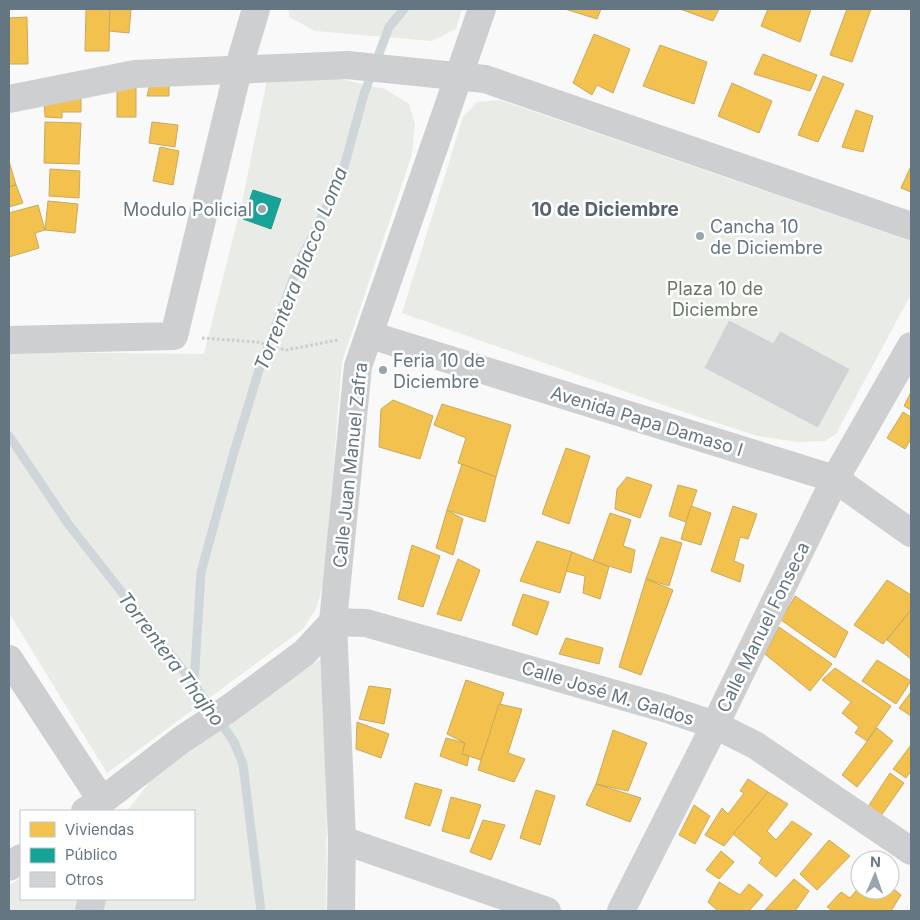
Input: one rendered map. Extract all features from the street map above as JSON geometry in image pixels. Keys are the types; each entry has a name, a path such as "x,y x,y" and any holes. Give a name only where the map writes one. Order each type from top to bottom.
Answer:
{"street":[{"path":"9,339 174,336 238,70 256,9"},
{"name":"Calle Juan Manuel Zafra","path":"340,911 342,840 333,622 358,366 482,9"},
{"path":"9,99 135,74 347,64 485,79 911,226"},
{"name":"Avenida Papa Damaso I","path":"370,335 835,479 911,533"},
{"name":"Calle Manuel Fonseca","path":"621,911 715,725 835,479 911,346"},
{"path":"9,659 94,806 181,740 231,707 304,653 333,622"},
{"name":"Calle José M. Galdos","path":"333,622 366,623 664,708 715,725 755,745 911,851"},
{"path":"342,840 547,911"},
{"path":"9,867 20,859"}],"path":[{"path":"174,336 257,342 286,350 370,335"}],"green space":[{"path":"289,9 462,9 456,29 432,41 315,31 289,17"},
{"path":"268,75 326,76 385,89 409,104 415,124 412,154 342,362 324,582 316,609 303,629 107,773 9,613 9,352 204,354 242,202"},
{"name":"Plaza 10 de Diciembre","path":"500,100 911,241 911,294 836,434 825,441 798,442 757,436 402,313 463,117 477,102"},
{"path":"328,654 326,911 103,911 105,900 195,900 195,810 128,810 158,771"},
{"path":"20,878 20,900 79,900 77,911 9,911 9,886"}],"building: Viviendas":[{"path":"86,9 110,9 109,51 85,51"},
{"path":"110,9 131,9 129,33 109,31"},
{"path":"565,9 601,9 597,19"},
{"path":"680,9 719,9 713,21"},
{"path":"768,9 811,9 800,42 761,26"},
{"path":"847,9 871,9 852,62 830,55"},
{"path":"27,17 28,64 9,64 9,18"},
{"path":"594,34 630,49 613,93 597,85 592,95 573,83"},
{"path":"660,45 707,62 694,104 643,86"},
{"path":"763,54 817,75 810,91 754,74"},
{"path":"823,76 844,84 818,142 798,135"},
{"path":"732,83 772,101 759,133 718,116"},
{"path":"150,84 169,84 169,96 147,96"},
{"path":"117,86 136,86 136,117 117,117"},
{"path":"44,96 81,97 81,112 62,112 62,118 45,117"},
{"path":"856,110 873,116 863,152 842,147"},
{"path":"45,122 81,123 79,164 44,163"},
{"path":"152,122 178,125 175,147 149,143"},
{"path":"160,147 179,151 173,185 153,181"},
{"path":"9,161 16,185 9,187"},
{"path":"911,166 911,192 901,188"},
{"path":"50,169 80,171 79,198 49,196"},
{"path":"16,185 23,203 9,207 9,187"},
{"path":"48,201 78,204 75,233 45,230"},
{"path":"38,205 45,230 35,233 39,248 9,257 9,213"},
{"path":"911,392 911,410 904,406"},
{"path":"393,400 433,416 420,459 379,447 381,409"},
{"path":"442,404 511,425 496,477 458,463 466,438 434,425"},
{"path":"903,412 911,417 911,439 905,449 887,438"},
{"path":"566,448 590,456 569,524 542,514"},
{"path":"462,464 496,477 485,522 447,510"},
{"path":"627,477 652,485 640,518 615,509 617,489"},
{"path":"678,485 697,490 686,522 669,516"},
{"path":"691,506 711,513 701,545 681,539"},
{"path":"733,506 757,514 748,539 740,537 734,561 744,565 740,582 711,571"},
{"path":"447,510 463,519 453,555 436,548"},
{"path":"610,513 631,520 623,546 635,550 631,573 593,561"},
{"path":"661,537 682,543 669,586 646,579"},
{"path":"537,541 572,552 560,593 520,581"},
{"path":"412,545 440,556 423,607 398,599"},
{"path":"572,552 609,567 600,599 583,593 585,576 566,571"},
{"path":"458,559 480,570 461,621 437,614"},
{"path":"646,579 673,590 641,675 619,667"},
{"path":"887,580 911,595 911,610 883,644 854,625"},
{"path":"523,594 549,602 537,635 512,625"},
{"path":"795,596 848,632 835,658 781,620"},
{"path":"911,610 911,659 887,640"},
{"path":"779,627 832,664 810,691 765,654"},
{"path":"566,638 603,648 599,664 559,654"},
{"path":"877,660 911,681 896,704 862,681"},
{"path":"835,668 891,706 867,741 855,733 859,727 842,713 851,702 822,680"},
{"path":"466,680 504,693 481,760 462,754 465,743 447,734"},
{"path":"369,686 391,689 384,724 359,719"},
{"path":"911,692 911,716 899,708"},
{"path":"499,704 522,709 508,753 525,759 514,782 478,770"},
{"path":"357,722 389,734 381,758 356,749"},
{"path":"877,728 893,741 857,787 842,775"},
{"path":"613,730 647,743 628,791 596,784"},
{"path":"446,738 465,743 462,754 469,756 467,766 440,756"},
{"path":"911,745 911,771 906,778 893,769"},
{"path":"890,773 904,783 878,820 866,810"},
{"path":"748,779 768,792 724,846 705,835 722,808 728,814 744,793 740,791"},
{"path":"415,783 442,790 430,826 405,818"},
{"path":"596,784 641,798 630,822 586,805"},
{"path":"536,790 555,796 540,845 520,838"},
{"path":"768,792 788,804 767,831 776,840 792,821 812,834 776,877 759,863 762,858 733,834"},
{"path":"451,797 481,805 469,839 442,831"},
{"path":"694,805 710,816 695,844 679,835"},
{"path":"483,820 505,825 491,860 470,852"},
{"path":"829,840 850,856 817,890 800,874"},
{"path":"721,851 734,862 719,879 706,870"},
{"path":"794,879 809,891 795,911 765,910"},
{"path":"719,882 740,895 749,884 763,895 749,911 718,911 708,902"},
{"path":"841,892 850,900 898,900 891,911 833,911 827,907"}],"building: Público":[{"name":"Modulo Policial","path":"253,190 281,199 271,229 243,219"}],"building: Otros":[{"path":"729,320 773,343 780,331 850,369 818,428 704,368"}],"waterway":[{"name":"Torrentera Blacco Loma","path":"194,684 201,572 259,370 300,261 341,178 364,94 389,27 404,9"},
{"name":"Torrentera Thajho","path":"9,436 69,525 194,684 234,742 243,764 261,911"}],"place":[{"name":"Modulo Policial","path":"262,209"},
{"name":"Cancha 10 de Diciembre","path":"700,236"},
{"name":"Feria 10 de Diciembre","path":"383,370"}],"district":[{"name":"10 de Diciembre","path":"605,209"}]}
